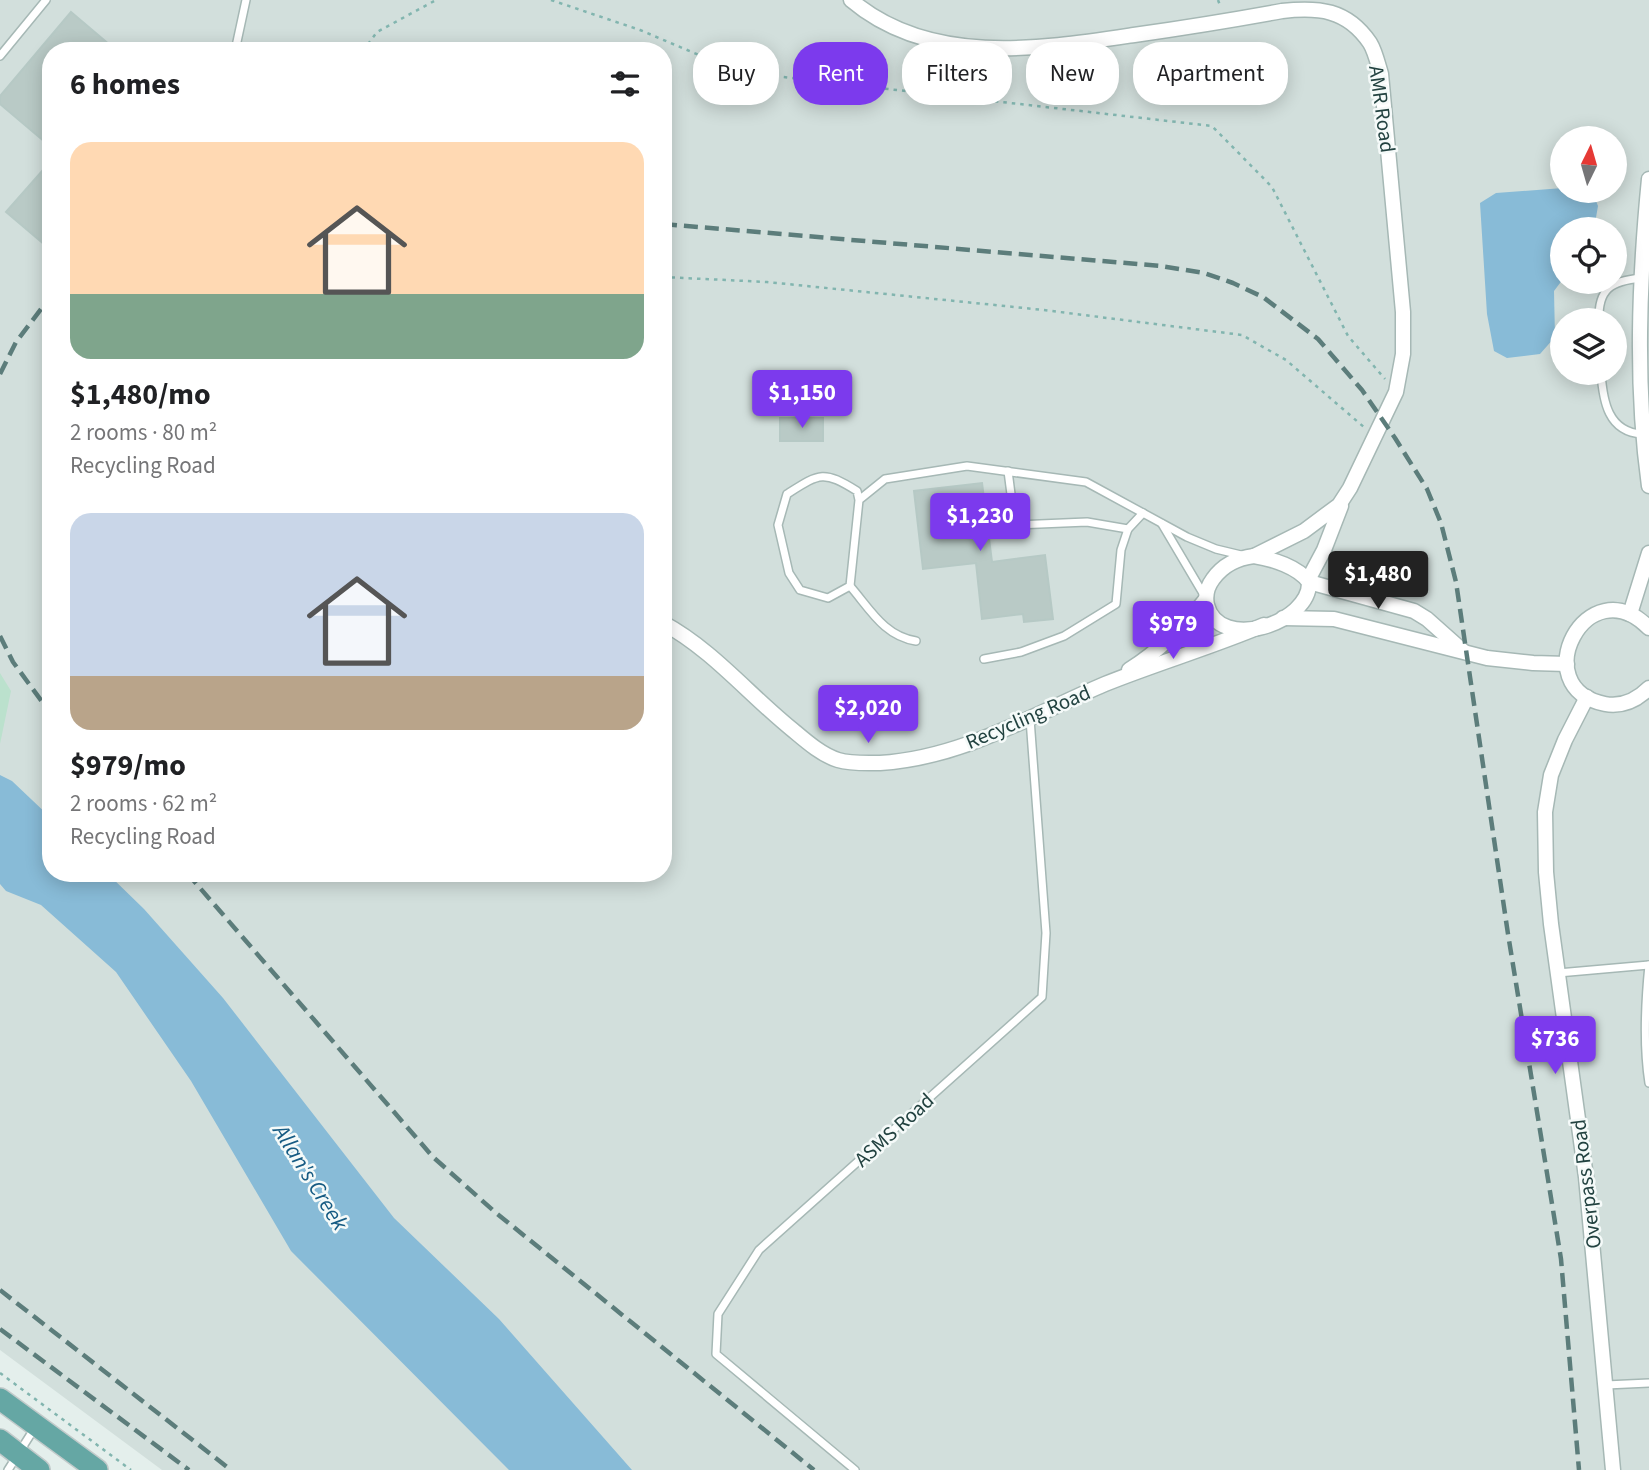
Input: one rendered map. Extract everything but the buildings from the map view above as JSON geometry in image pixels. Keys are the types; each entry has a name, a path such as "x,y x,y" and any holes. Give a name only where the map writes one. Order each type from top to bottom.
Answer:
{"main road":[{"path":"0,1399 97,1470"},
{"path":"0,1440 12,1462 39,1470"}],"street":[{"name":"AMR Road","path":"851,0 881,20 905,31 970,46 1009,50 1054,47 1310,8 1337,13 1356,27 1371,44 1381,74 1403,312 1403,354 1396,392 1344,498 1309,581"},
{"path":"1649,179 1641,278 1642,435 1649,486"},
{"name":"AMR Road","path":"1251,557 1304,531 1332,512 1344,498"},
{"path":"1630,614 1649,553"},
{"path":"1107,684 1157,651 1182,628 1206,598 1211,581 1223,568 1251,557 1283,565 1309,581 1414,611 1427,619 1466,654"},
{"path":"1206,598 1211,615 1225,627 1245,630 1283,618 1295,611 1306,599 1309,581"},
{"path":"1642,698 1609,705 1587,697 1573,683 1567,664 1567,650 1580,625 1604,612 1630,614 1649,628"},
{"path":"1283,618 1343,621 1466,654 1513,662 1567,664"},
{"name":"Recycling Road","path":"672,628 701,649 805,741 838,760 876,763 923,757 993,736 1107,684 1264,625"},
{"name":"Overpass Road","path":"1587,697 1557,757 1547,793 1546,872 1587,1177 1613,1470"}],"lane":[{"path":"0,56 46,0"},
{"path":"236,42 246,0"},
{"path":"1599,308 1605,292 1619,282 1641,278"},
{"path":"1602,385 1605,405 1612,418 1624,430 1642,435"},
{"path":"859,500 885,479 967,466 1086,482 1208,546 1251,557"},
{"path":"1008,471 1015,525 1087,522 1128,529"},
{"path":"850,586 828,598 800,590 789,573 778,525 787,494 813,477 832,476 857,491 859,500 850,586 887,631 905,639 916,640"},
{"path":"984,659 1021,652 1063,636 1116,604 1121,550 1128,529 1143,513"},
{"path":"1161,523 1206,598"},
{"name":"ASMS Road","path":"855,1470 716,1354 718,1314 759,1250 1042,998 1046,933 1030,719"},
{"path":"1558,973 1649,965 1646,999 1646,1063 1649,1083"},
{"path":"1606,1385 1649,1383"},
{"path":"12,1462 37,1426"}],"path":[{"path":"370,42 377,32 436,0"},
{"path":"551,0 668,42"},
{"path":"672,44 739,72 1212,126 1272,187 1348,336 1396,392"},
{"path":"672,277 766,282 1003,306 1242,335 1286,360 1375,436"},
{"path":"0,1373 131,1470"}],"shaded area":[{"path":"0,0 1649,0 1649,1470 162,1470 0,1350"}],"green space":[{"path":"0,673 11,691 0,744"}],"water":[{"path":"1550,189 1550,203 1597,203 1598,206 1596,217 1550,217 1550,294 1554,294 1554,308 1550,308 1550,343 1540,354 1507,358 1494,351 1487,314 1480,203 1496,193"},
{"name":"Allan's Creek","path":"0,775 12,781 42,809 42,882 116,882 144,909 223,998 394,1218 499,1319 632,1470 509,1470 291,1251 191,1081 116,972 41,905 6,891 0,884"}],"railway":[{"path":"672,225 1161,266 1204,273 1263,297 1318,339 1362,390 1427,489 1441,523 1456,582 1508,934 1561,1259 1579,1470"},
{"path":"0,374 16,342 42,308"},
{"path":"0,636 13,662 42,702"},
{"path":"195,882 433,1157 495,1212 814,1470"},
{"path":"0,1290 231,1470"},
{"path":"0,1329 189,1470"}]}
